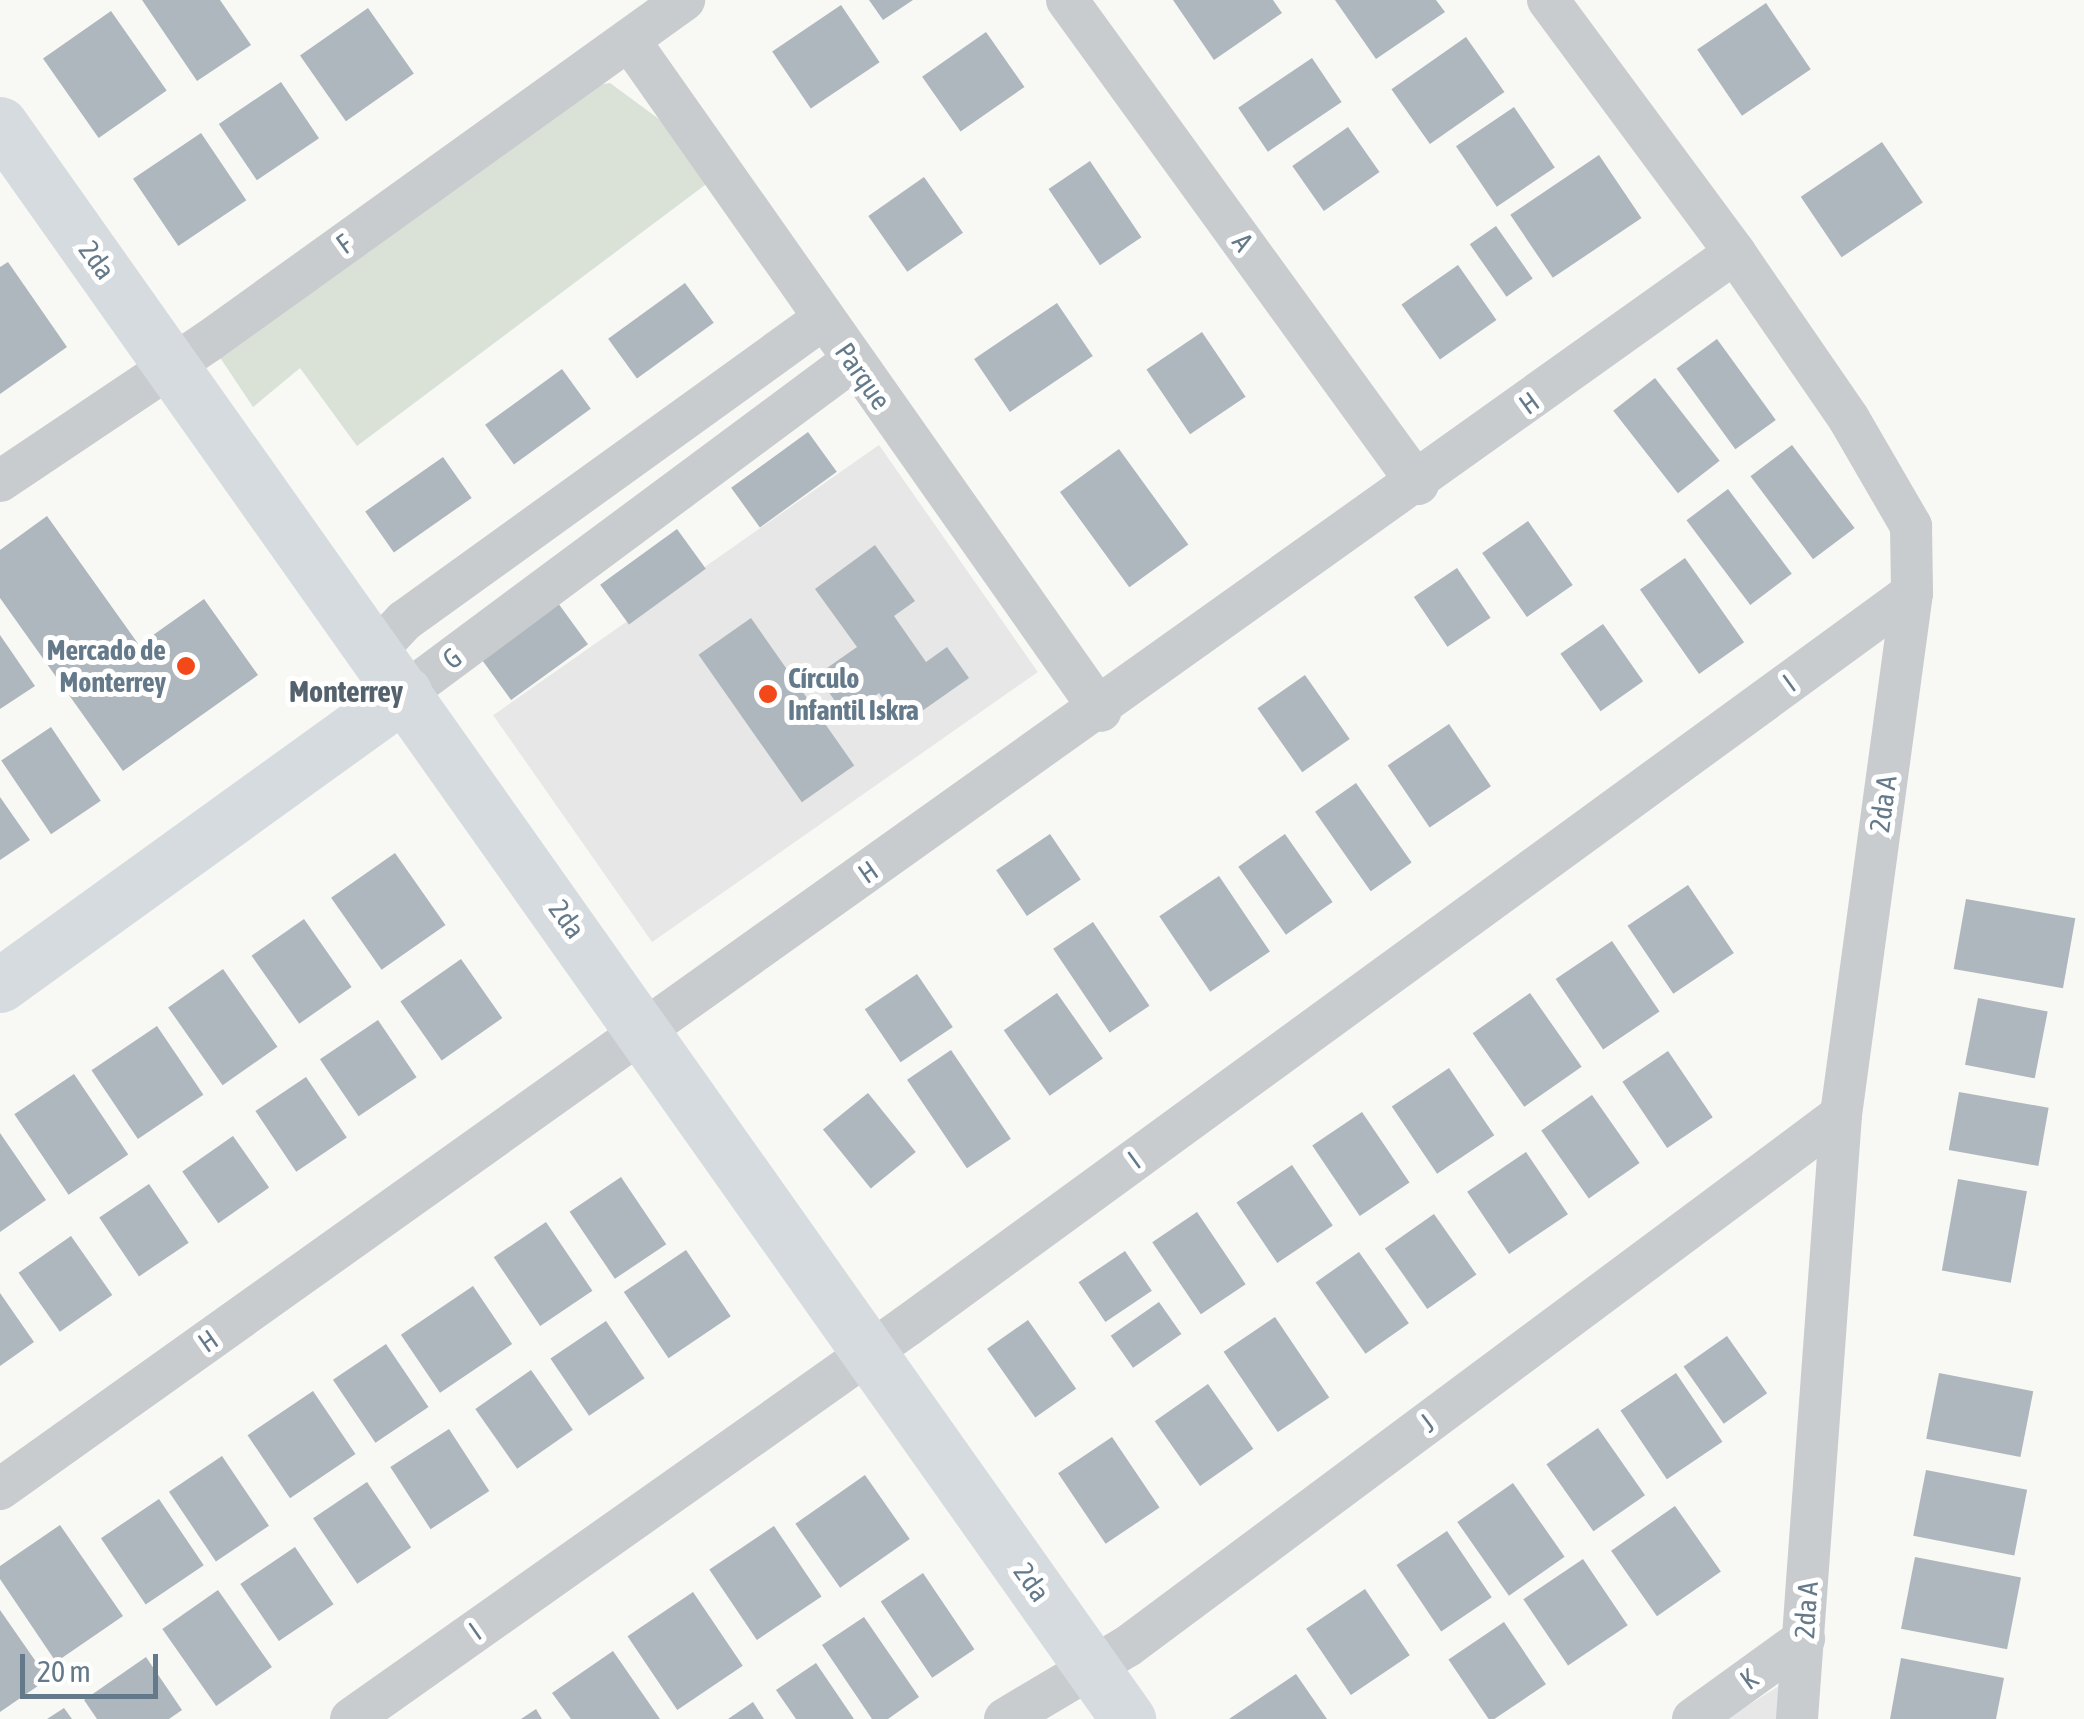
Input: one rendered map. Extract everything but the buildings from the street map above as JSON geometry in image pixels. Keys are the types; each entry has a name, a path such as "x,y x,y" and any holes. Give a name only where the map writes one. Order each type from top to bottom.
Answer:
{"street":[{"name":"F","path":"0,481 173,366 684,0"},
{"name":"A","path":"1068,0 1418,484"},
{"name":"2da A","path":"1548,0 1735,253 1849,420 1911,526 1912,593 1841,1115 1797,1719"},
{"name":"Parque","path":"629,40 1101,711"},
{"name":"2da","path":"0,124 646,1030 1128,1719"},
{"name":"H","path":"0,1489 1101,711 1735,253"},
{"name":"G","path":"390,673 404,621 823,319"},
{"name":"G","path":"0,985 390,673 852,361"},
{"name":"I","path":"351,1719 870,1352 1912,593"},
{"name":"J","path":"1005,1719 1046,1690 1094,1670 1841,1115"},
{"name":"K","path":"1693,1719 1804,1639"}],"shaded area":[{"path":"610,83 667,125 713,179 357,446 300,368 253,407 217,353 572,89"},
{"name":"Círculo Infantil Iskra","path":"879,445 1038,672 652,942 493,715"},
{"path":"1782,1684 1778,1719 1729,1719 1744,1708"}],"place":[{"name":"Mercado de Monterrey","path":"186,666"},
{"name":"Círculo Infantil Iskra","path":"768,694"}],"district":[{"name":"Monterrey","path":"346,691"}]}
